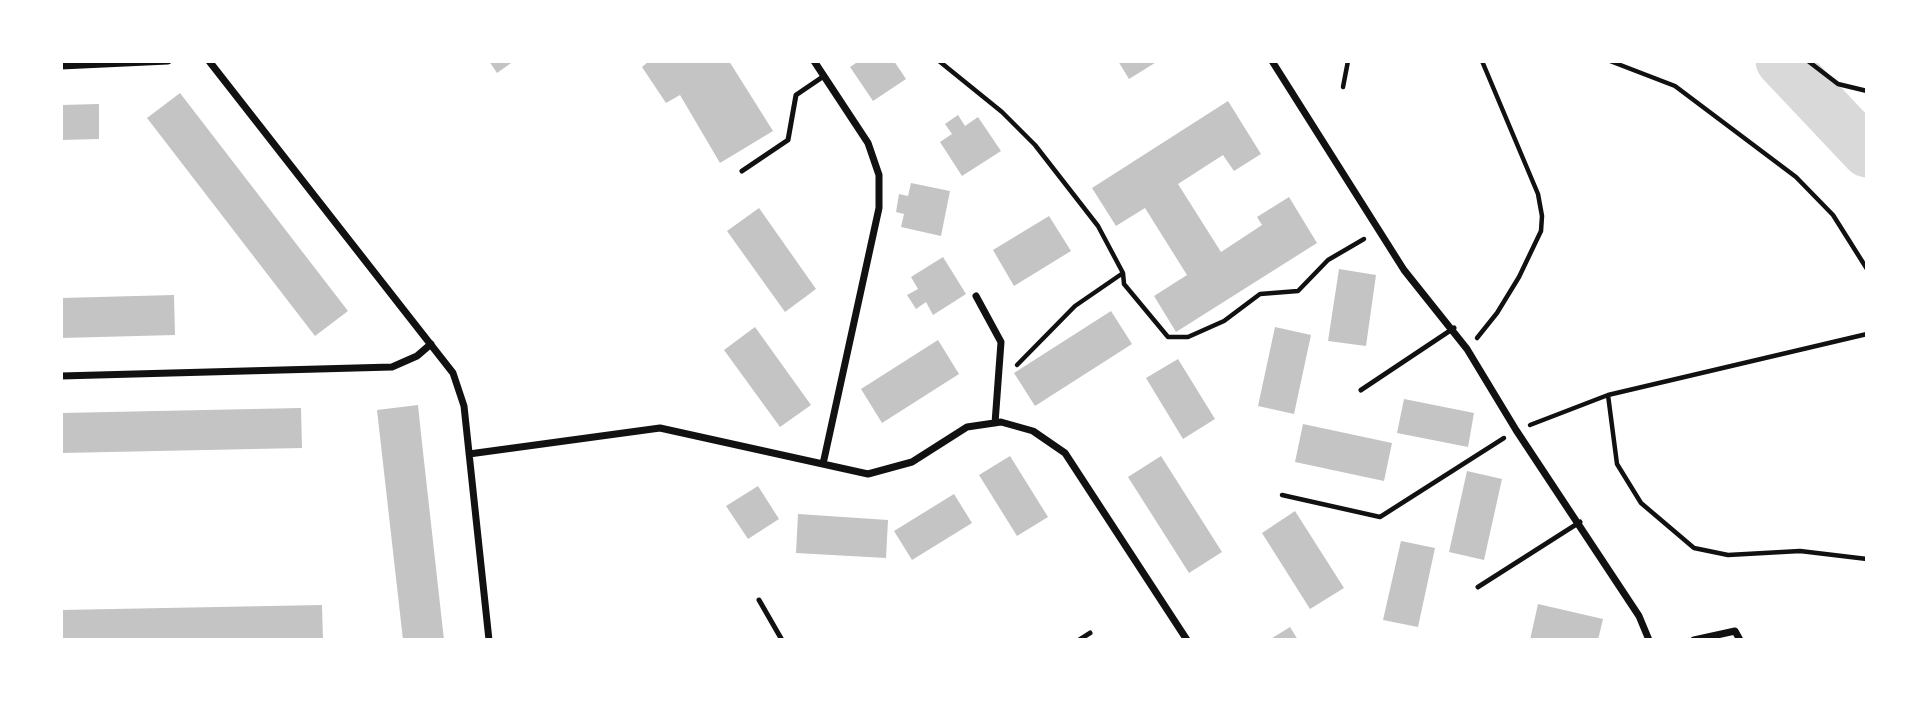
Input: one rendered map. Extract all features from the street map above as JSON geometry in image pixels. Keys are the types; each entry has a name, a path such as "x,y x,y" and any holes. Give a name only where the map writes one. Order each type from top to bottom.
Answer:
{"street":[{"path":"61,66 167,61"},
{"path":"209,61 453,373 464,406 489,640"},
{"path":"814,61 868,143 879,175 879,208 823,464"},
{"path":"1272,61 1404,270 1454,328 1468,349 1516,430 1580,522 1639,616 1649,640"},
{"path":"976,296 1001,342 995,423"},
{"path":"61,376 392,367 417,356 431,344"},
{"path":"469,454 660,428 868,474 912,462 967,428 995,423 1033,431 1065,453 1187,640"},
{"path":"1694,640 1735,631 1740,640"}],"lane":[{"path":"742,171 788,140 796,95 824,76"},
{"path":"1361,390 1454,328"},
{"path":"1478,587 1580,522"},
{"path":"759,600 782,640"},
{"path":"1079,640 1090,633"}],"path":[{"path":"939,61 1002,112 1035,145 1098,226 1123,272 1124,284 1168,337 1188,337 1224,321 1260,294 1298,291 1328,260 1379,230"},
{"path":"1343,87 1348,61"},
{"path":"1468,349 1497,313 1541,231 1538,194 1482,61"},
{"path":"1610,61 1675,86 1796,177 1833,215 1867,269"},
{"path":"1808,61 1838,84 1867,91"},
{"path":"1014,372 1075,306 1123,272"},
{"path":"1283,495 1380,517 1516,430 1608,395 1867,334"},
{"path":"1608,395 1617,464 1641,503 1694,548 1728,555 1800,551 1867,559"}],"building":[{"path":"489,61 514,61 497,73"},
{"path":"649,61 729,61 773,131 720,163 680,95 666,103 642,67"},
{"path":"859,61 894,61 906,79 873,101 850,67"},
{"path":"1118,61 1158,61 1129,79"},
{"path":"180,93 348,311 315,336 147,118"},
{"path":"1228,101 1261,154 1234,171 1223,155 1178,184 1221,252 1262,225 1257,217 1289,197 1317,243 1176,332 1154,296 1187,275 1145,208 1116,226 1092,188"},
{"path":"99,104 99,139 61,140 61,105"},
{"path":"958,115 965,126 978,117 1001,151 962,176 940,142 952,134 945,124"},
{"path":"911,183 950,191 941,236 901,227 904,214 896,212 899,194 908,196"},
{"path":"759,208 816,289 785,312 727,231"},
{"path":"1049,216 1071,251 1014,286 993,250"},
{"path":"943,257 966,294 933,315 926,302 916,309 907,295 918,289 911,277"},
{"path":"1339,269 1376,275 1366,346 1328,341"},
{"path":"174,295 175,335 61,338 61,298"},
{"path":"1111,311 1132,344 1035,406 1014,373"},
{"path":"755,327 811,405 780,427 724,350"},
{"path":"1275,327 1311,335 1294,414 1258,406"},
{"path":"938,340 959,374 882,423 861,389"},
{"path":"1178,359 1215,419 1183,439 1146,378"},
{"path":"1404,399 1474,413 1468,447 1397,433"},
{"path":"418,405 444,640 403,640 377,410"},
{"path":"301,408 302,448 61,453 61,413"},
{"path":"1303,424 1392,443 1384,481 1295,462"},
{"path":"1010,456 1048,517 1017,536 979,475"},
{"path":"1161,456 1222,552 1189,573 1128,477"},
{"path":"1467,471 1502,479 1484,560 1449,552"},
{"path":"758,486 779,519 748,539 726,506"},
{"path":"954,494 972,523 912,560 894,531"},
{"path":"1295,511 1344,588 1310,609 1262,533"},
{"path":"798,514 888,520 886,558 796,553"},
{"path":"1401,541 1435,548 1418,627 1383,620"},
{"path":"1538,604 1603,619 1598,640 1530,640"},
{"path":"322,605 323,640 61,640 61,610"},
{"path":"1290,627 1298,640 1269,640"}],"waterway":[{"path":"1781,61 1867,152"}]}
